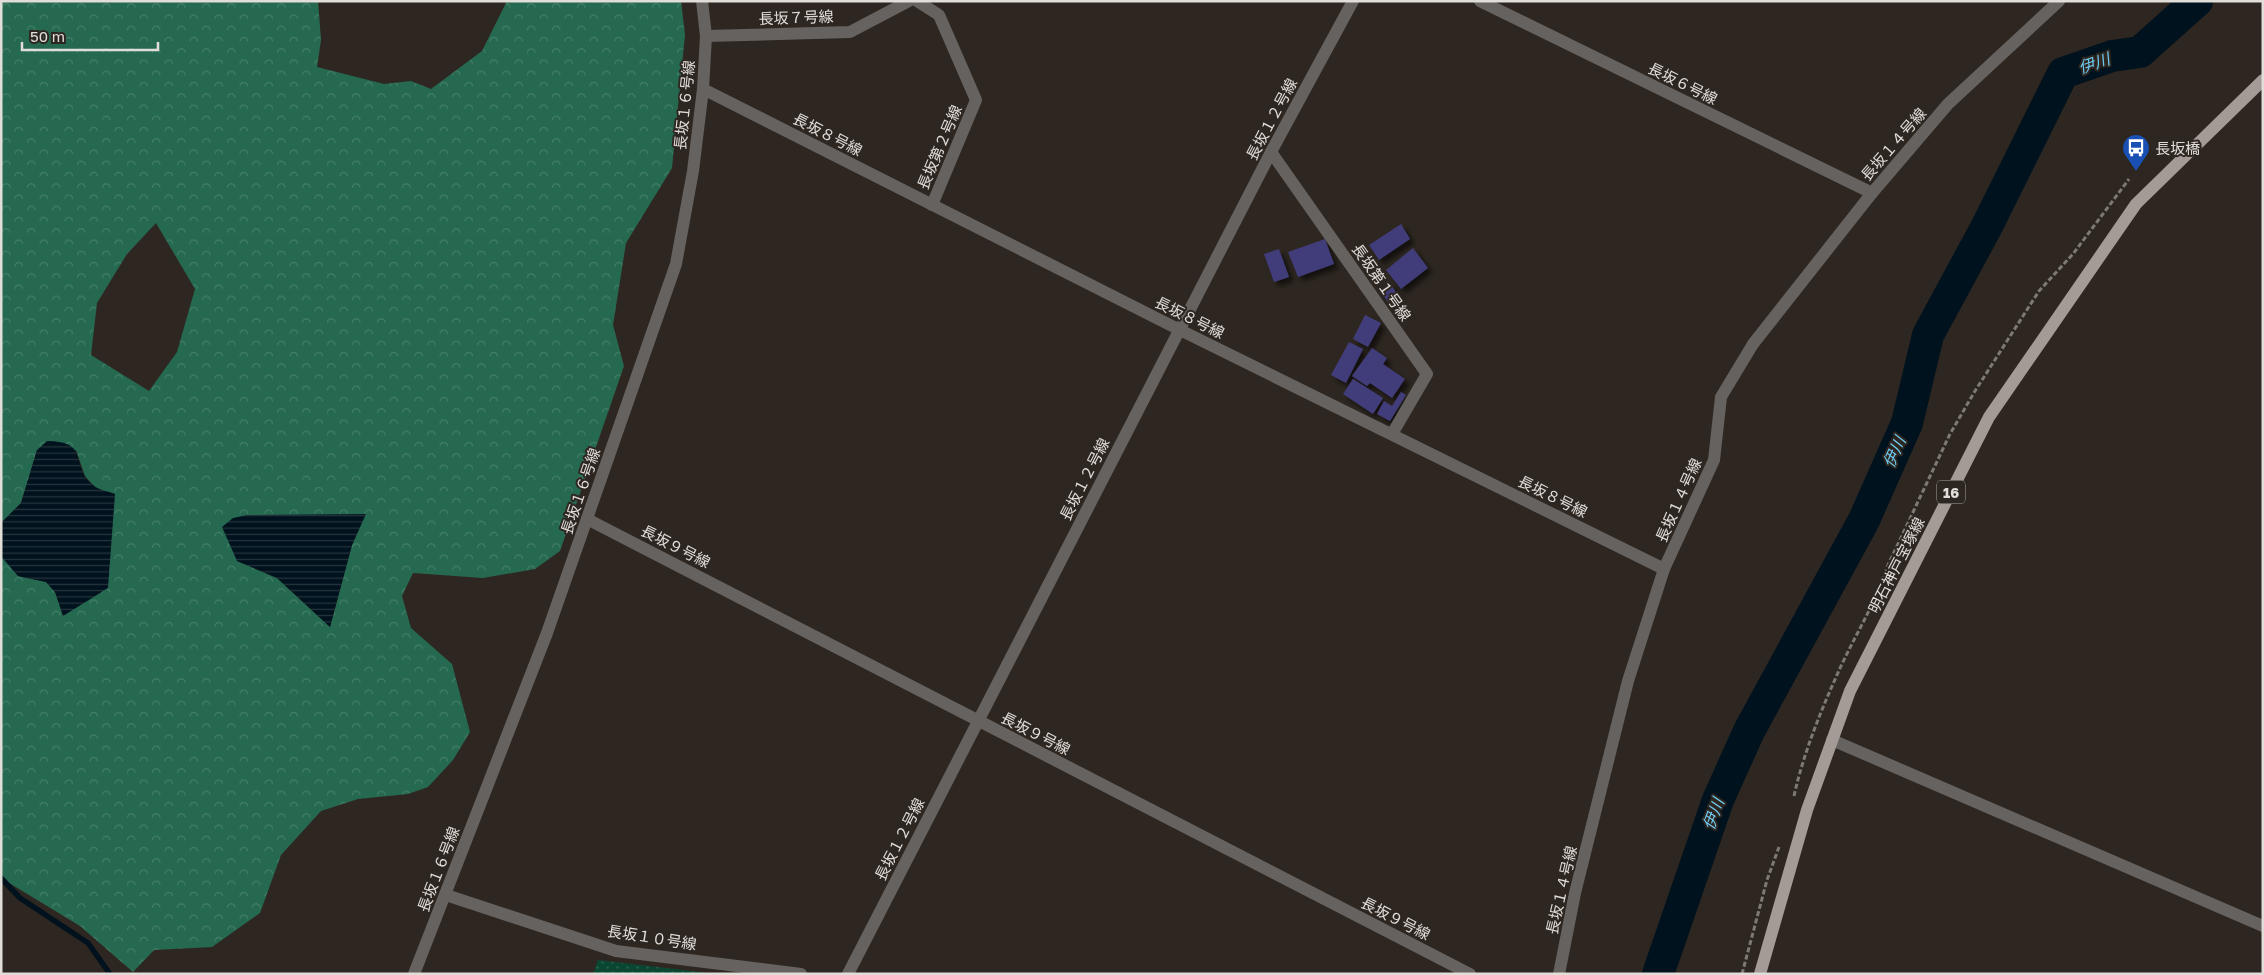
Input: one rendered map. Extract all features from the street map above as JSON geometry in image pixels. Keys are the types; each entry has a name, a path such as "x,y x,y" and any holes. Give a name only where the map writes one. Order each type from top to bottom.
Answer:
{"main road":[{"name":"明石神戸宝塚線","path":"1760,974 1807,810 1850,691 1990,417 2136,204 2263,80"}],"street":[{"name":"長坂１６号線","path":"414,974 546,632 676,264 693,171 703,89 706,36 702,1"},
{"name":"長坂７号線","path":"706,36 850,32 909,1"},
{"name":"長坂第２号線","path":"917,1 939,15 976,100 932,204"},
{"name":"長坂１２号線","path":"848,974 1272,152 1353,1"},
{"name":"長坂６号線","path":"1480,1 1872,193"},
{"name":"長坂１４号線","path":"1559,974 1575,893 1628,681 1664,569 1714,460 1721,397 1753,344 1872,193 1948,104 2059,1"},
{"name":"長坂８号線","path":"703,89 1180,330 1664,569"},
{"name":"長坂第１号線","path":"1272,152 1427,374 1392,434"},
{"name":"長坂９号線","path":"587,519 1470,974"},
{"path":"1832,740 2263,926"},
{"name":"長坂１０号線","path":"446,895 616,951 801,974"}],"green space":[{"path":"1,1 318,1 321,40 317,67 384,84 411,81 431,89 482,51 507,1 681,1 685,35 672,168 626,243 613,325 624,366 560,551 535,569 483,578 413,573 402,596 411,628 452,664 470,732 453,760 428,787 408,794 358,799 321,811 281,855 260,913 212,947 154,950 133,972 80,926 1,878 1,556 18,576 46,582 55,592 64,616 94,486 85,476 76,450 37,450 21,503 1,523","holes":["156,223 195,289 177,352 149,391 91,355 97,303 127,254","365,515 352,545 330,627 277,578 237,561"]},
{"path":"598,960 717,974 593,974"}],"water":[{"path":"47,441 70,445 78,456 86,478 98,488 115,494 108,588 63,616 55,592 46,582 18,576 1,556 1,523 21,503 37,450"},
{"path":"366,514 352,545 330,627 277,578 237,561 222,527 233,518 247,515"}],"building":[{"path":"1401,224 1410,239 1379,260 1369,245"},
{"path":"1325,239 1334,264 1298,277 1288,252"},
{"path":"1413,248 1428,268 1401,289 1386,270"},
{"path":"1279,249 1289,277 1274,282 1264,254"},
{"path":"1390,283 1399,297 1389,304 1380,290"},
{"path":"1365,315 1381,323 1368,347 1353,339"},
{"path":"1349,342 1363,349 1346,383 1331,375"},
{"path":"1372,348 1387,358 1383,364 1405,379 1392,398 1370,383 1367,386 1352,376"},
{"path":"1353,379 1383,398 1373,414 1343,394"},
{"path":"1401,392 1406,395 1390,421 1377,414 1384,401 1392,406"}],"waterway":[{"name":"伊川","path":"1658,974 1718,800 1749,731 1864,520 1907,423 1928,335 1987,226 2063,73 2112,56 2140,52 2197,1"},
{"path":"1,878 20,898 88,943 110,974"}],"place":[{"name":"長坂橋","path":"2136,172"}]}
